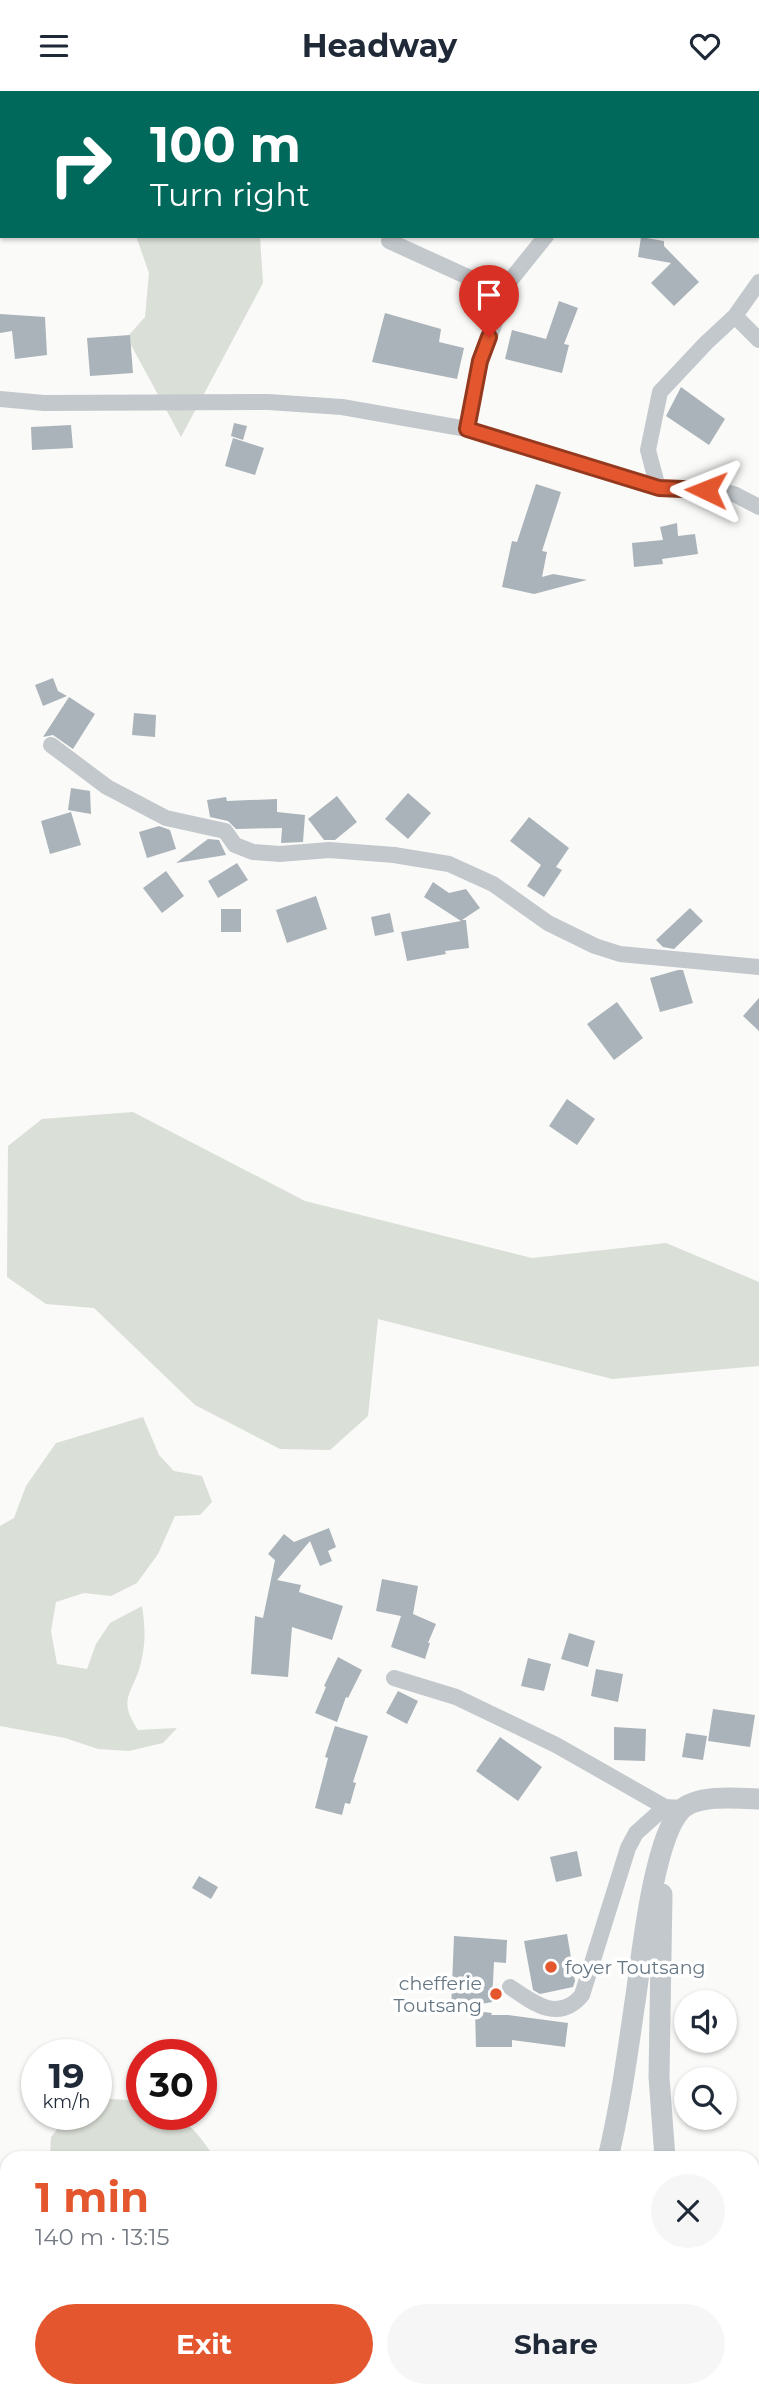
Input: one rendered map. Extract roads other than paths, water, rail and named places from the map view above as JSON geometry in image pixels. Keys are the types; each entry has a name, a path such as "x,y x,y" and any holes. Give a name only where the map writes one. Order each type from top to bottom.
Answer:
{"street":[{"path":"467,429 480,361 499,313 501,292 544,238"},
{"path":"389,241 501,292"},
{"path":"659,488 648,450 660,392 735,316 759,282"},
{"path":"735,316 759,340"},
{"path":"0,399 44,403 293,404 342,407 467,429 659,488 720,491 736,495 759,507"},
{"path":"51,745 107,787 166,818 225,831 235,845 254,852 280,854 329,850 394,855 449,864 493,884 548,923 620,954 759,967"},
{"path":"394,1678 456,1697 556,1745 673,1808"},
{"path":"510,1987 535,2005 558,2010 574,2005 582,1995 628,1848 636,1833 673,1808 723,1798 759,1799"},
{"path":"609,2151 649,1910 662,1850 672,1823 673,1808"},
{"path":"662,1850 659,2077 664,2151"}],"place":[{"name":"foyer Toutsang","path":"551,1967"},
{"name":"chefferie Toutsang","path":"496,1994"}]}
